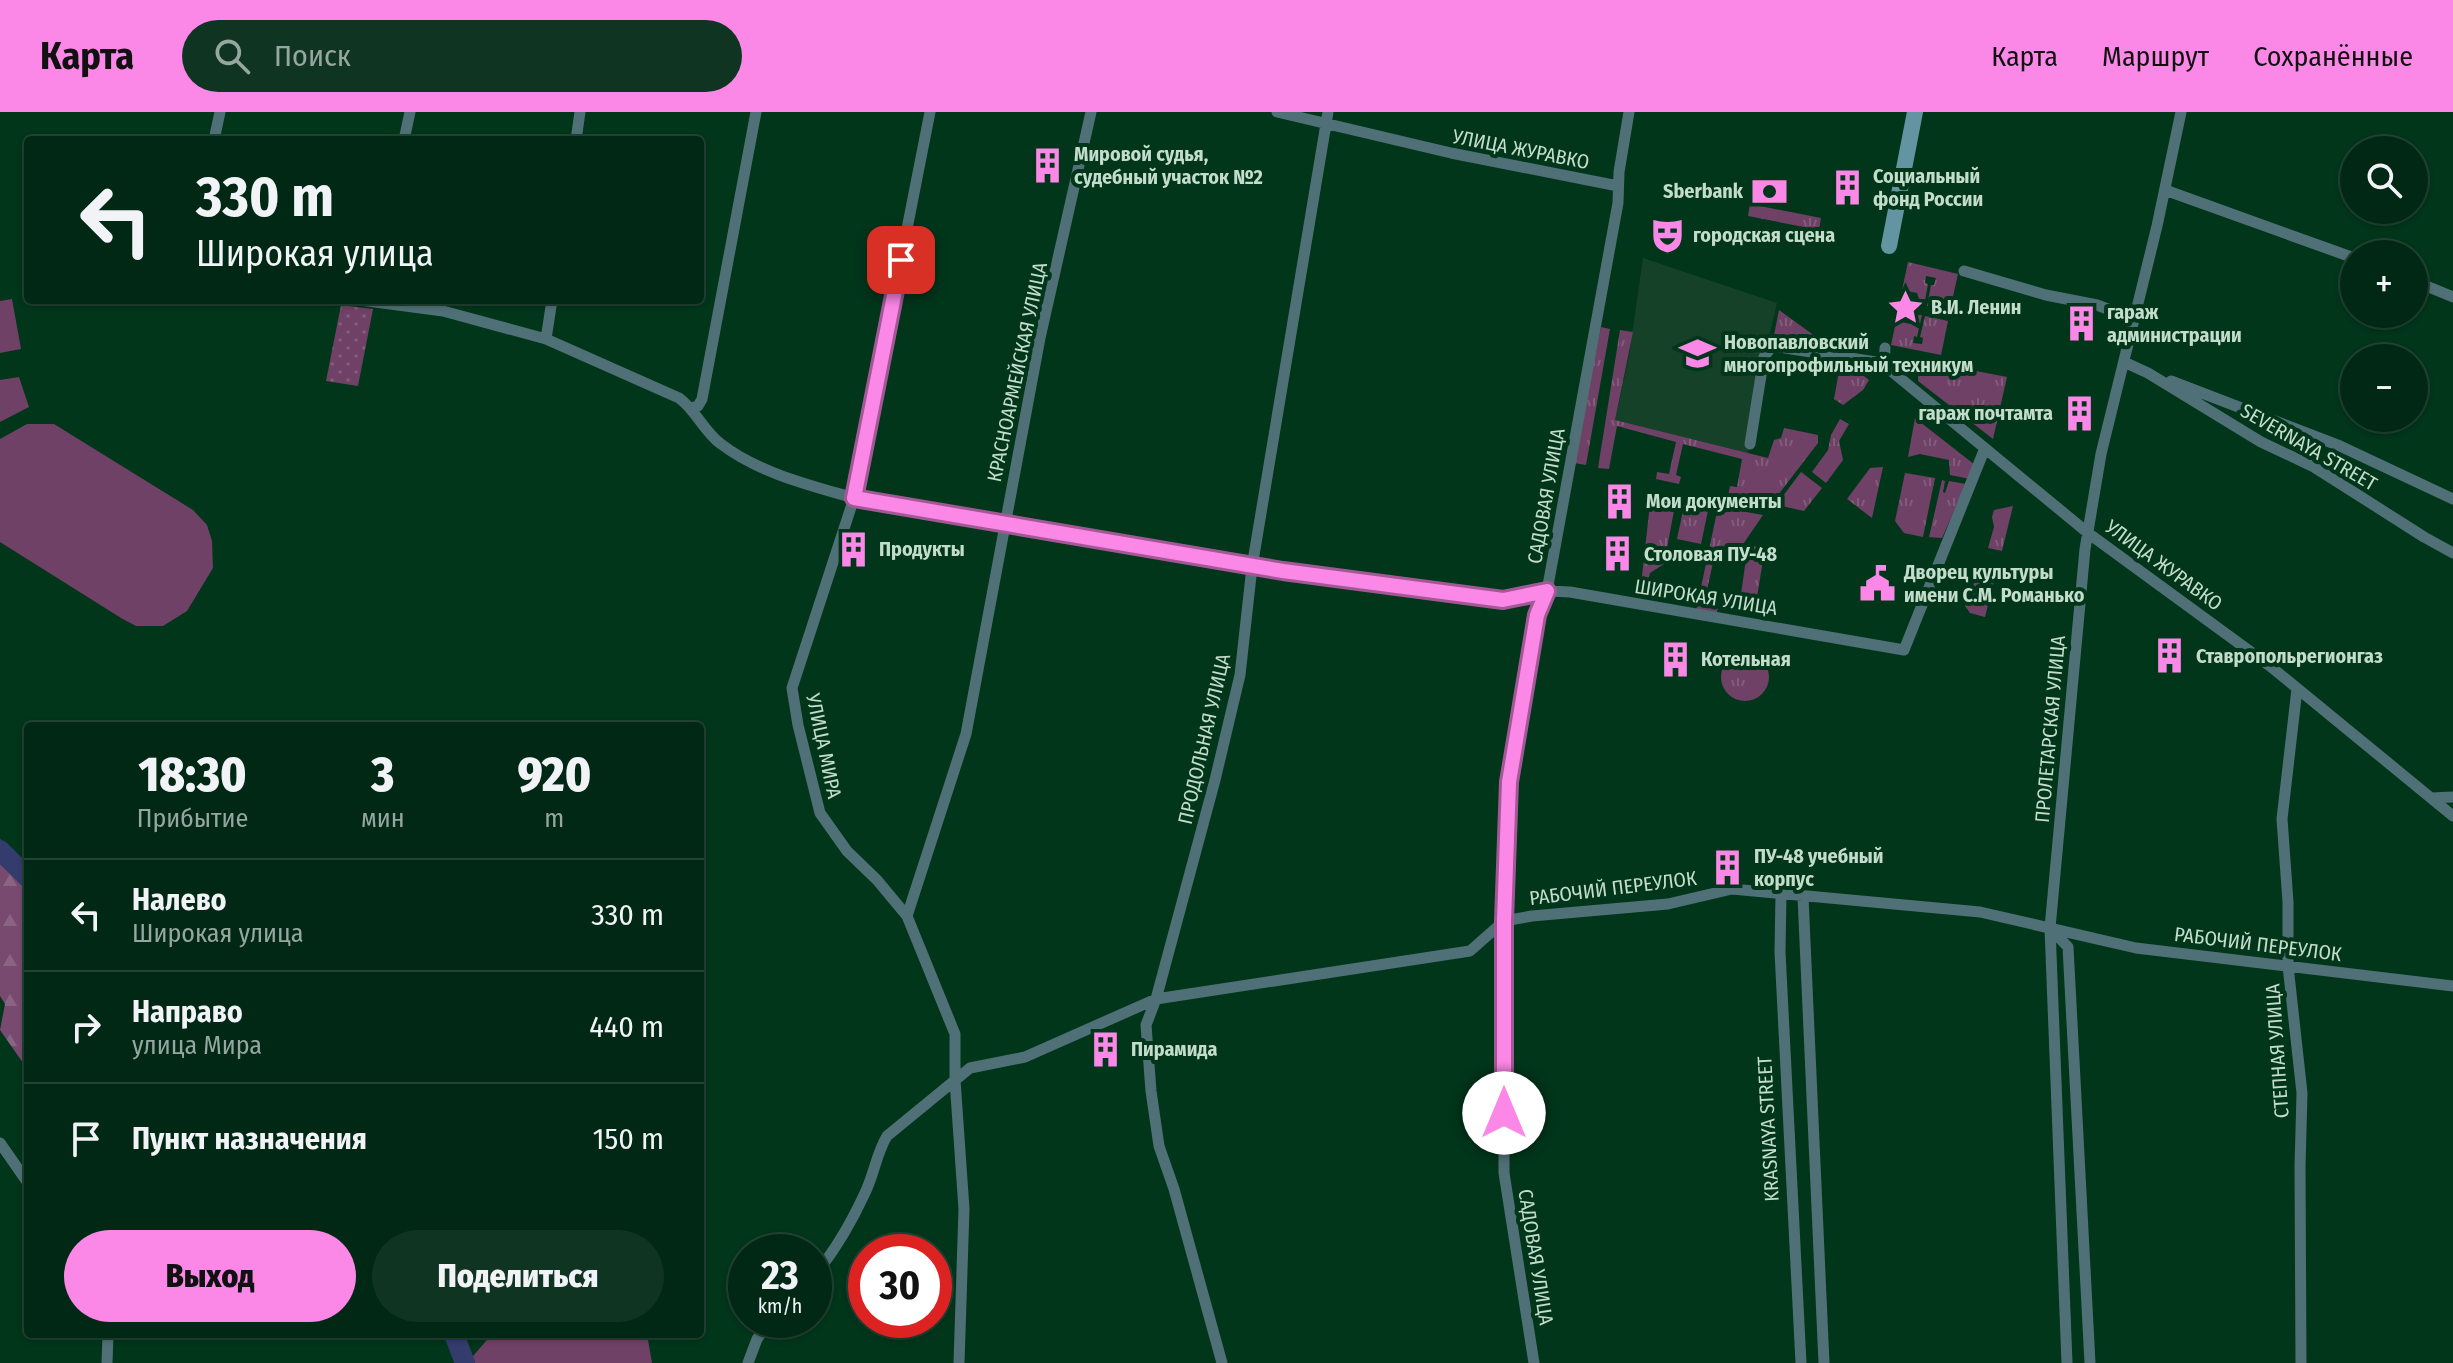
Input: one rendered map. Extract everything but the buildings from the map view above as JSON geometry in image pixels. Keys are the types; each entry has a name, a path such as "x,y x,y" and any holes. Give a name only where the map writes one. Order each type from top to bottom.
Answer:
{"street":[{"path":"215,136 220,112"},
{"path":"405,136 410,112"},
{"path":"577,136 580,112"},
{"path":"702,423 702,399 756,112"},
{"name":"УЛИЦА МИРА","path":"930,112 854,498 792,688 820,813 847,851 907,916 955,1034 964,1209 959,1363"},
{"name":"КРАСНОАРМЕЙСКАЯ УЛИЦА","path":"907,916 966,734 1040,338 1091,112"},
{"name":"УЛИЦА ЖУРАВКО","path":"1277,112 1327,118 1451,153 1618,186"},
{"name":"САДОВАЯ УЛИЦА","path":"1534,1363 1504,1173 1504,921 1509,782 1537,615 1547,591 1618,203 1629,112"},
{"path":"1889,246 1915,112"},
{"name":"ПРОЛЕТАРСКАЯ УЛИЦА","path":"2067,1363 2050,928 2088,533 2101,454 2181,112"},
{"name":"ПРОДОЛЬНАЯ УЛИЦА","path":"1222,1363 1174,1189 1159,1146 1146,1025 1156,999 1215,780 1240,675 1252,567 1327,118"},
{"path":"2165,190 2340,253"},
{"path":"1964,271 2046,295 2097,305 2134,319"},
{"path":"2428,287 2453,297"},
{"name":"ШИРОКАЯ УЛИЦА","path":"395,304 443,311 546,339 671,394 690,408 719,444 757,465 800,483 854,498 1252,567 1503,600 1547,591 1570,592 1904,650 1985,448"},
{"path":"546,339 551,304"},
{"path":"1750,444 1764,357 1772,346 1880,364 1885,348"},
{"name":"SEVERNAYA STREET","path":"2124,362 2340,446 2453,499"},
{"name":"УЛИЦА ЖУРАВКО","path":"1880,364 2088,533 2214,622 2453,816"},
{"name":"SEVERNAYA STREET","path":"2148,373 2261,442 2314,467 2453,553"},
{"path":"690,408 698,406 702,399"},
{"name":"СТЕПНАЯ УЛИЦА","path":"2297,689 2282,819 2288,902 2288,966 2302,1093 2301,1363"},
{"path":"2432,798 2453,797"},
{"name":"РАБОЧИЙ ПЕРЕУЛОК","path":"832,1250 864,1196 880,1147 887,1136 970,1068 1025,1057 1156,999 1470,951 1504,921 1532,916 1668,904 1732,889 1980,912 2136,948 2453,986"},
{"name":"KRASNAYA STREET","path":"1781,894 1781,967 1801,1363"},
{"path":"1803,897 1824,1363"},
{"path":"2050,928 2068,947 2090,1363"},
{"path":"0,1143 24,1177"},
{"path":"107,1363 108,1338"},
{"path":"748,1363 758,1338"}],"shaded area":[{"name":"Новопавловский многопрофильный техникум","path":"1643,258 1777,303 1764,357 1748,453 1615,420 1629,356"}],"green space":[{"path":"1750,204 1821,218 1819,230 1748,216"},
{"path":"1908,262 1958,274 1950,310 1927,306 1931,285 1934,285 1936,278 1926,276 1925,283 1928,284 1924,306 1917,293 1902,290"},
{"path":"12,299 21,349 0,353 0,301"},
{"path":"341,305 373,309 358,386 326,381"},
{"path":"1779,310 1837,352 1773,340"},
{"path":"1918,315 1922,315 1913,343 1922,344 1923,338 1920,337 1925,316 1948,321 1941,355 1891,345 1896,321 1911,324"},
{"path":"1601,327 1610,329 1586,465 1574,463"},
{"path":"1620,330 1633,332 1615,420 1768,458 1774,440 1781,438 1784,428 1818,435 1818,443 1771,504 1728,496 1730,486 1737,487 1742,459 1683,444 1676,475 1681,477 1679,484 1656,479 1657,472 1669,474 1676,442 1617,426 1609,469 1598,468"},
{"path":"1843,360 1869,380 1863,390 1843,405 1834,399"},
{"path":"1919,360 2007,377 1993,439 1918,381"},
{"path":"19,377 29,407 0,422 0,380"},
{"path":"1915,418 1975,465 1970,479 1950,475 1949,460 1920,454 1908,457"},
{"path":"1840,419 1849,424 1839,441 1843,460 1826,483 1812,472 1828,450 1831,435"},
{"path":"27,424 54,424 193,510 207,525 212,541 213,568 187,611 163,626 136,626 0,542 0,439"},
{"path":"1883,467 1872,518 1847,499 1870,468"},
{"path":"1801,472 1822,488 1804,511 1782,506 1783,496"},
{"path":"1905,473 1935,478 1923,537 1904,533 1895,521"},
{"path":"1942,480 1945,481 1945,493 1949,481 1966,484 1942,538 1929,537"},
{"path":"1651,495 1676,500 1664,564 1650,573 1647,586 1641,585"},
{"path":"1685,501 1709,506 1701,544 1677,539"},
{"path":"2013,506 2002,551 1988,548 1994,527 1994,510"},
{"path":"1718,507 1763,515 1737,553 1716,549 1705,599 1719,603 1717,612 1713,614 1696,611"},
{"path":"1748,545 1765,548 1757,597 1741,594"},
{"path":"1980,568 1996,573 1985,617 1970,613 1965,606"},
{"path":"1745,653 1762,660 1769,677 1762,694 1745,701 1728,694 1721,677 1728,660"},
{"path":"0,839 24,865 24,1064 0,1030 5,1004 0,996"},
{"path":"489,1338 648,1338 652,1363 467,1363"}],"waterway":[{"path":"0,850 24,874"},
{"path":"456,1338 465,1363"}],"place":[{"name":"Мировой судья, судебный участок №2","path":"1048,165"},
{"name":"Социальный фонд России","path":"1847,188"},
{"name":"Sberbank","path":"1769,191"},
{"name":"городская сцена","path":"1667,235"},
{"name":"В.И. Ленин","path":"1905,307"},
{"name":"гараж администрации","path":"2081,324"},
{"name":"Новопавловский многопрофильный техникум","path":"1698,353"},
{"name":"гараж почтамта","path":"2079,413"},
{"name":"Мои документы","path":"1620,501"},
{"name":"Продукты","path":"853,549"},
{"name":"Столовая ПУ-48","path":"1618,554"},
{"name":"Дворец культуры имени С.М. Романько","path":"1878,584"},
{"name":"Ставропольрегионгаз","path":"2170,656"},
{"name":"Котельная","path":"1675,659"},
{"name":"ПУ-48 учебный корпус","path":"1728,867"},
{"name":"Пирамида","path":"1105,1049"}],"route":[{"path":"901,260 854,498 1252,567 1503,600 1547,591 1537,615 1509,782 1504,921 1504,1113"}]}
